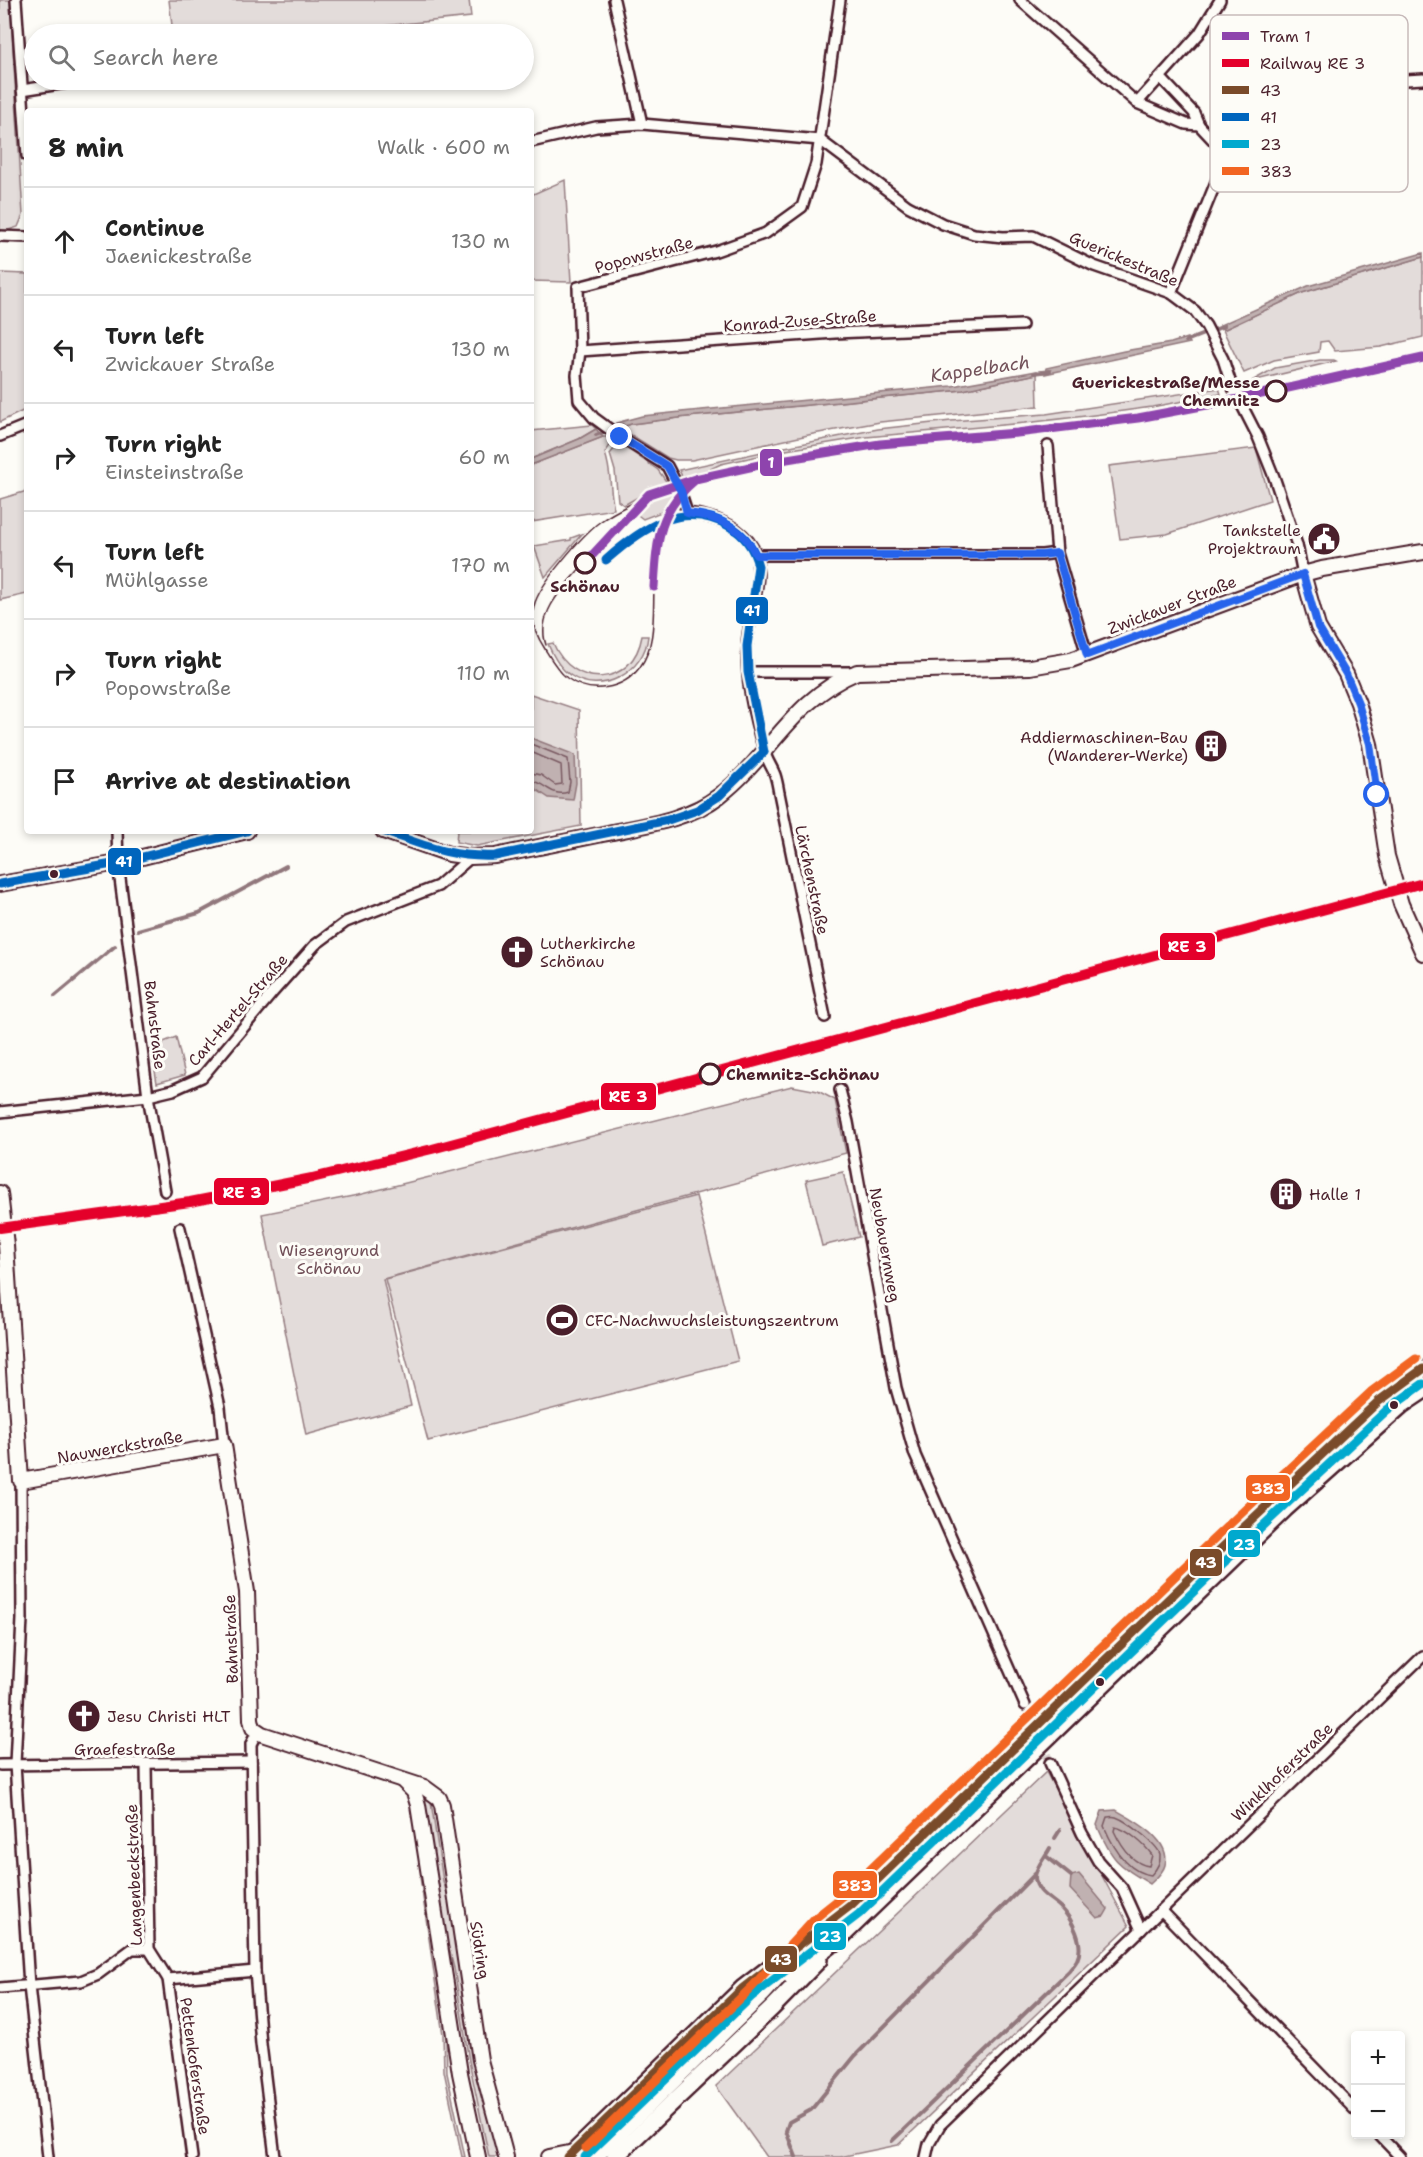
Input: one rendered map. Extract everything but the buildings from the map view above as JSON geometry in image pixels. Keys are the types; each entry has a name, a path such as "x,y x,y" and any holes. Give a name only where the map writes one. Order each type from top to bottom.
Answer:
{"highway":[{"path":"594,2157 762,1994 822,1928"},
{"path":"762,1994 844,1934"}],"main road":[{"name":"Zwickauer Straße","path":"392,834 449,854 471,857 495,856 668,820 697,810 719,796 764,752 784,726 812,698 831,684 857,672 1030,667 1071,660 1303,574 1423,552"},
{"path":"1303,574 1318,627 1346,674 1358,703 1370,744 1387,856 1401,904 1423,953"},
{"path":"0,884 118,863 235,834"},
{"path":"0,1193 6,1245 21,1481"},
{"path":"549,2157 572,2155 743,1988 850,1905 1209,1559 1379,1401 1423,1369"},
{"path":"615,2157 772,2008 844,1934 1285,1509 1402,1405 1423,1390"},
{"name":"Nauwerckstraße","path":"21,1481 224,1445"},
{"name":"Bahnstraße","path":"224,1445 247,1592 251,1719 253,1728 257,1732"},
{"name":"Südring","path":"257,1732 401,1780 433,1792 439,1798 442,1805 480,2060 505,2154 520,2157"},
{"path":"401,1780 414,1792 418,1804 460,2073 478,2157"}],"street":[{"path":"16,0 24,116"},
{"path":"614,0 642,124"},
{"name":"Popowstraße","path":"756,555 747,540 731,527 716,518 687,513 681,491 667,466 594,418 579,400 578,287 716,251 766,233 802,207 816,164 840,0"},
{"path":"1020,0 1137,103 1186,124 1199,125"},
{"path":"1211,15 1220,0"},
{"path":"1137,103 1199,34 1210,16"},
{"path":"1161,78 1194,112 1199,125 1210,137"},
{"path":"1408,79 1423,78"},
{"path":"534,141 596,127 642,124 820,141"},
{"name":"Guerickestraße","path":"820,141 908,206 943,224 974,234 1003,237 1033,236 1094,266 1171,293 1195,311 1212,338 1231,384 1265,453 1297,545 1303,574"},
{"path":"1171,293 1212,192"},
{"path":"0,236 24,237"},
{"name":"Konrad-Zuse-Straße","path":"580,351 835,333 1022,325"},
{"path":"0,436 24,426"},
{"path":"1048,446 1057,553 1087,655"},
{"path":"764,752 748,672 747,646 757,580 756,555 1042,555 1057,553"},
{"name":"Zwickauer Straße","path":"748,672 857,672"},
{"name":"Lärchenstraße","path":"764,752 775,775 825,1017"},
{"name":"Bahnstraße","path":"117,834 118,863 148,1096 165,1191"},
{"name":"Carl-Hertel-Straße","path":"0,1112 148,1096 194,1082 202,1077 315,945 346,922 438,886 471,857"},
{"name":"Neubauernweg","path":"840,1090 848,1122 896,1388 915,1455 1025,1705"},
{"name":"Bahnstraße","path":"180,1228 220,1407 224,1445"},
{"path":"21,1481 22,1619 15,1764 29,1986 48,2157"},
{"name":"Winklhoferstraße","path":"926,2157 929,2144 940,2125 1423,1656"},
{"name":"Bahnstraße","path":"257,1732 251,1744 255,1971 261,2044 275,2157"},
{"name":"Graefestraße","path":"0,1765 251,1762"},
{"path":"1050,1763 1082,1833 1098,1861 1122,1888 1142,1930"},
{"name":"Langenbeckstraße","path":"146,1765 149,1949 168,1979"},
{"path":"1162,1911 1351,2106"},
{"path":"0,1988 81,1981 98,1974 132,1949 149,1949"},
{"path":"168,1979 255,1971"},
{"name":"Pettenkoferstraße","path":"168,1979 192,2157"},
{"path":"1383,2139 1400,2157"}],"green space":[{"path":"0,0 10,0 23,215 18,227 2,232 0,231"},
{"path":"169,0 469,0 471,17 402,24 172,24"},
{"path":"565,180 571,282 534,281 534,194"},
{"path":"1423,257 1423,337 1381,347 1335,351 1328,341 1320,342 1319,352 1274,360 1244,373 1223,330 1302,293"},
{"path":"0,273 24,274 24,410 0,422"},
{"path":"1320,360 1336,361 1252,381 1275,368"},
{"path":"1037,374 1038,406 880,422 692,460 668,458 620,428 631,424 687,417 963,390"},
{"path":"1219,388 1221,394 1152,407 1025,423 866,437 786,450 721,464 695,476 683,478 679,470 878,429 1046,414"},
{"path":"592,425 596,429 579,439 534,458 534,431"},
{"path":"608,437 613,441 605,453 614,509 534,522 534,464"},
{"path":"619,443 658,470 668,484 624,505 618,501 615,471 610,454"},
{"path":"1256,448 1270,500 1167,534 1120,539 1109,466"},
{"path":"671,489 674,494 664,511 643,519 635,513 646,500"},
{"path":"24,492 24,595 0,600 0,499"},
{"path":"582,534 545,577 534,546 571,540"},
{"path":"642,636 648,636 639,660 630,670 608,682 582,681 570,675 557,661 548,644 553,643 562,658 574,669 588,675 602,677 627,666 636,653"},
{"path":"534,695 579,710 581,826 477,846 456,842 457,834 534,834"},
{"path":"176,1037 185,1075 157,1083 151,1047"},
{"name":"Wiesengrund Schönau","path":"792,1086 818,1091 835,1100 846,1153 383,1279 411,1406 306,1435 262,1214 358,1195"},
{"path":"843,1172 859,1237 822,1246 806,1180"},
{"name":"CFC-Nachwuchsleistungszentrum","path":"696,1196 738,1361 428,1441 385,1279"},
{"path":"1046,1772 1129,1926 898,2145 840,2157 767,2157 716,2086"},
{"path":"427,1799 431,1802 443,1881 449,1899 474,2061 498,2157 489,2157 469,2061 454,1968 442,1923 424,1803"},
{"path":"420,1877 426,1899 446,2036 447,2073 465,2157 462,2157 444,2071 443,2035"}],"water":[{"path":"1423,253 1423,257 1302,293 1223,330 1220,325 1308,286"},
{"path":"1187,338 1190,343 1045,374 1046,368"},
{"path":"1037,371 1037,374 963,390 687,417 631,424 620,428 616,423 642,416 952,386"},
{"path":"596,429 603,437 534,464 534,458 579,439"},
{"path":"534,739 575,755 576,783 573,800 549,798 534,788"},
{"path":"1116,1810 1150,1832 1163,1847 1166,1856 1164,1868 1150,1884 1123,1866 1112,1854 1102,1837 1097,1825 1102,1811"},
{"path":"1079,1874 1108,1909 1104,1916 1097,1918 1070,1889 1071,1876"}],"waterway":[{"name":"Kappelbach","path":"1186,341 1224,326"},
{"name":"Kappelbach","path":"1034,373 1050,371"},
{"name":"Kappelbach","path":"596,435 622,425"},
{"path":"138,930 199,913 286,866"},
{"path":"55,996 115,946"},
{"path":"1055,1838 1060,1830"},
{"path":"892,2141 1069,1971 1077,1960 1079,1947 1073,1925 1061,1908 1041,1891 1036,1882 1037,1870 1050,1848"},
{"path":"1046,1856 1071,1876"},
{"path":"796,2157 786,2131 789,2122 811,2110 855,2056 1035,1874"}],"tunnel":[{"path":"1025,1705 1050,1763"}],"tram line":[{"name":"1","path":"585,563 649,494 695,479 787,459 880,444 1017,433 1138,418 1239,399 1423,358"},
{"path":"932,433 1017,433"},
{"name":"1","path":"654,587 656,555 662,527 674,502 696,479"},
{"path":"534,606 544,585 593,527 613,513 649,494"},
{"path":"546,645 544,633 548,610 561,590 585,563"},
{"path":"534,623 542,644 560,672 586,687 606,688 625,681 633,675 645,659 653,629 654,587"}],"transit line":[{"name":"41","path":"606,560 648,528 679,517 712,518 729,526 744,538 754,553 758,566 747,646 748,672 764,752"},
{"name":"41","path":"391,834 451,853 495,856 668,820 697,810 719,796 764,752"},
{"name":"41","path":"0,884 118,863 235,834"},
{"path":"0,1228 190,1202 312,1178 432,1149 1423,883"},
{"name":"383","path":"586,2148 753,1986 814,1919 843,1896 1202,1550 1371,1392 1416,1359"},
{"name":"43","path":"568,2157 743,1988 851,1905 1210,1559 1379,1401 1423,1369"},
{"name":"23","path":"585,2157 751,1997 859,1914 1218,1568 1387,1410 1423,1384"}],"place":[{"name":"Guerickestraße/Messe Chemnitz","path":"1276,391"},
{"name":"Tankstelle Projektraum","path":"1324,539"},
{"name":"Schönau","path":"585,563"},
{"name":"Addiermaschinen-Bau (Wanderer-Werke)","path":"1211,746"},
{"name":"Lutherkirche Schönau","path":"517,952"},
{"name":"Chemnitz-Schönau","path":"710,1074"},
{"name":"Halle 1","path":"1286,1194"},
{"name":"CFC-Nachwuchsleistungszentrum","path":"562,1320"},
{"name":"Jesu Christi HLT","path":"84,1716"}],"route":[{"path":"620,437 667,466 681,491 687,513 716,518 731,527 747,540 756,555 1042,555 1057,553 1087,655 1303,574 1318,627 1346,674 1358,703 1370,744 1377,795"}]}
